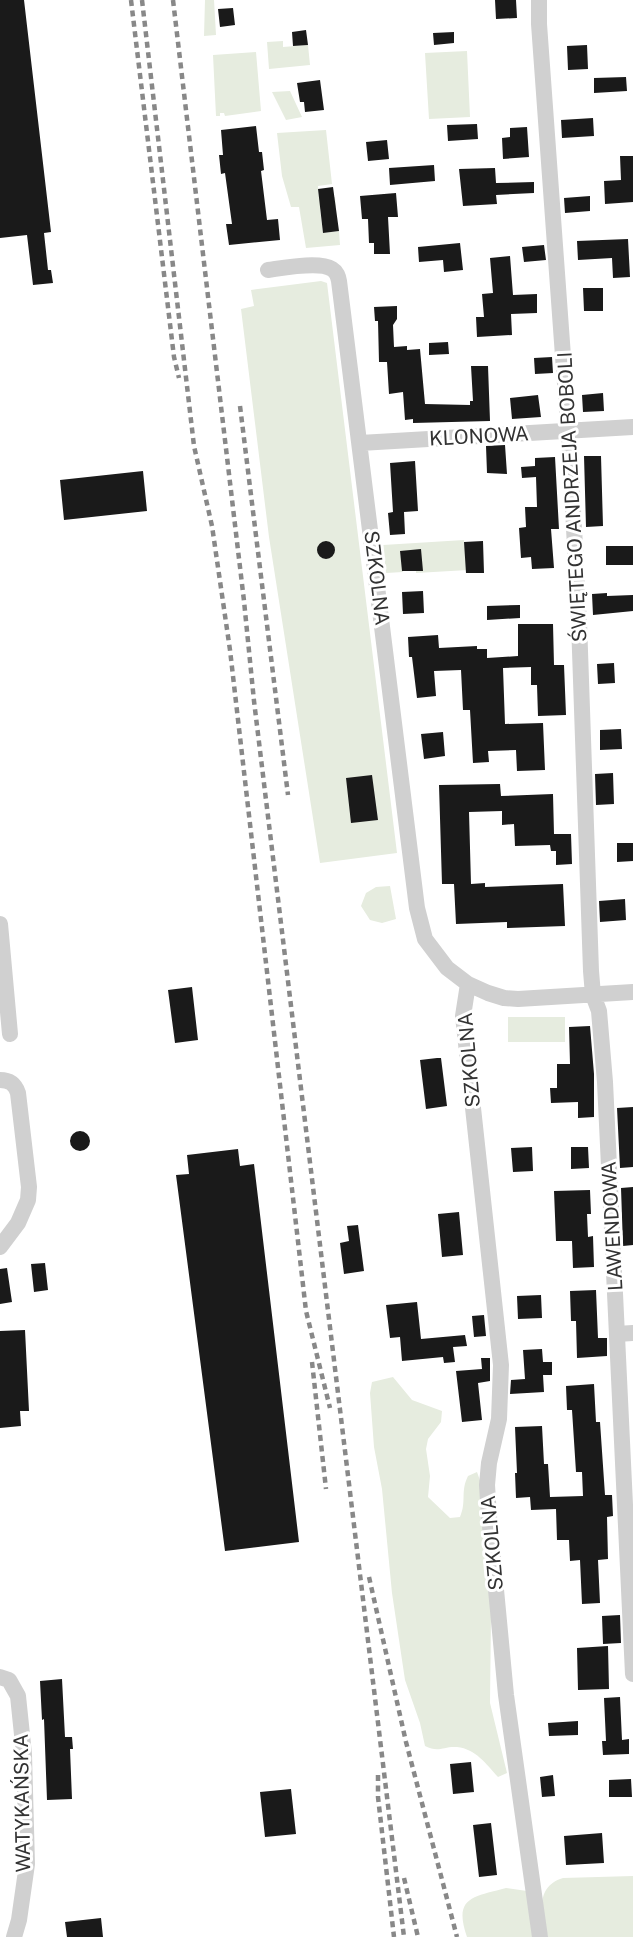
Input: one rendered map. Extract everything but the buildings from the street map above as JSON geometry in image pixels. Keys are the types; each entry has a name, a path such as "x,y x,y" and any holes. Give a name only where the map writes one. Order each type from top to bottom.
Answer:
{"street":[{"name":"ŚWIĘTEGO ANDRZEJA BOBOLI","path":"539,0 569,430 579,622 592,995"},
{"name":"SZKOLNA","path":"268,270 330,267 336,273 339,281 417,908 424,939 430,948 447,968 468,984 463,1016 501,1365 499,1419 489,1463 487,1485 489,1516 506,1695 540,1937"},
{"name":"KLONOWA","path":"360,443 633,426"},
{"path":"0,924 10,1034"},
{"path":"468,984 504,998 633,992"},
{"name":"LAWENDOWA","path":"592,995 599,1011 625,1334 633,1674"},
{"path":"0,1080 14,1085 18,1093 29,1186 24,1213 0,1247"},
{"name":"WATYKAŃSKA","path":"0,1677 9,1680 18,1696 24,1754 27,1864 19,1920 14,1937"}],"shaded area":[{"path":"205,0 214,0 216,35 204,36"},
{"path":"283,41 283,47 308,45 310,65 269,69 267,42"},
{"path":"467,51 470,117 429,119 425,53"},
{"path":"256,52 261,111 225,116 224,113 220,113 220,116 216,116 213,55"},
{"path":"290,91 302,117 286,120 272,92"},
{"path":"326,130 332,184 318,186 319,199 335,197 336,207 320,209 323,233 339,231 340,245 306,248 299,207 291,207 282,176 277,133"},
{"path":"321,281 327,283 397,853 320,863 269,537 241,309 254,306 251,290"},
{"path":"464,540 468,570 416,573 400,551 403,572 386,573 383,545"},
{"path":"390,886 396,919 382,923 370,920 361,906 366,893 376,887"},
{"path":"508,1017 565,1017 565,1042 508,1042"},
{"path":"393,1377 412,1400 442,1411 441,1422 428,1439 426,1449 430,1476 428,1497 450,1518 460,1517 464,1487 468,1476 477,1472 483,1489 491,1614 490,1703 507,1773 498,1777 480,1758 464,1748 438,1749 425,1746 420,1723 405,1680 392,1593 382,1489 374,1447 370,1393 372,1382"},
{"path":"633,1876 633,1937 548,1937 542,1902 548,1888 554,1882 563,1878"},
{"path":"506,1888 527,1891 533,1937 467,1937 463,1924 464,1906 475,1897"}],"railway":[{"path":"131,0 174,357 179,378"},
{"path":"142,0 194,446 212,526 230,650 306,1311 330,1408"},
{"path":"173,0 254,701 404,1937"},
{"path":"240,406 288,795"},
{"path":"312,1362 326,1489"},
{"path":"369,1577 406,1742 457,1937"},
{"path":"378,1775 378,1797 394,1937"},
{"path":"404,1878 418,1937"}]}
